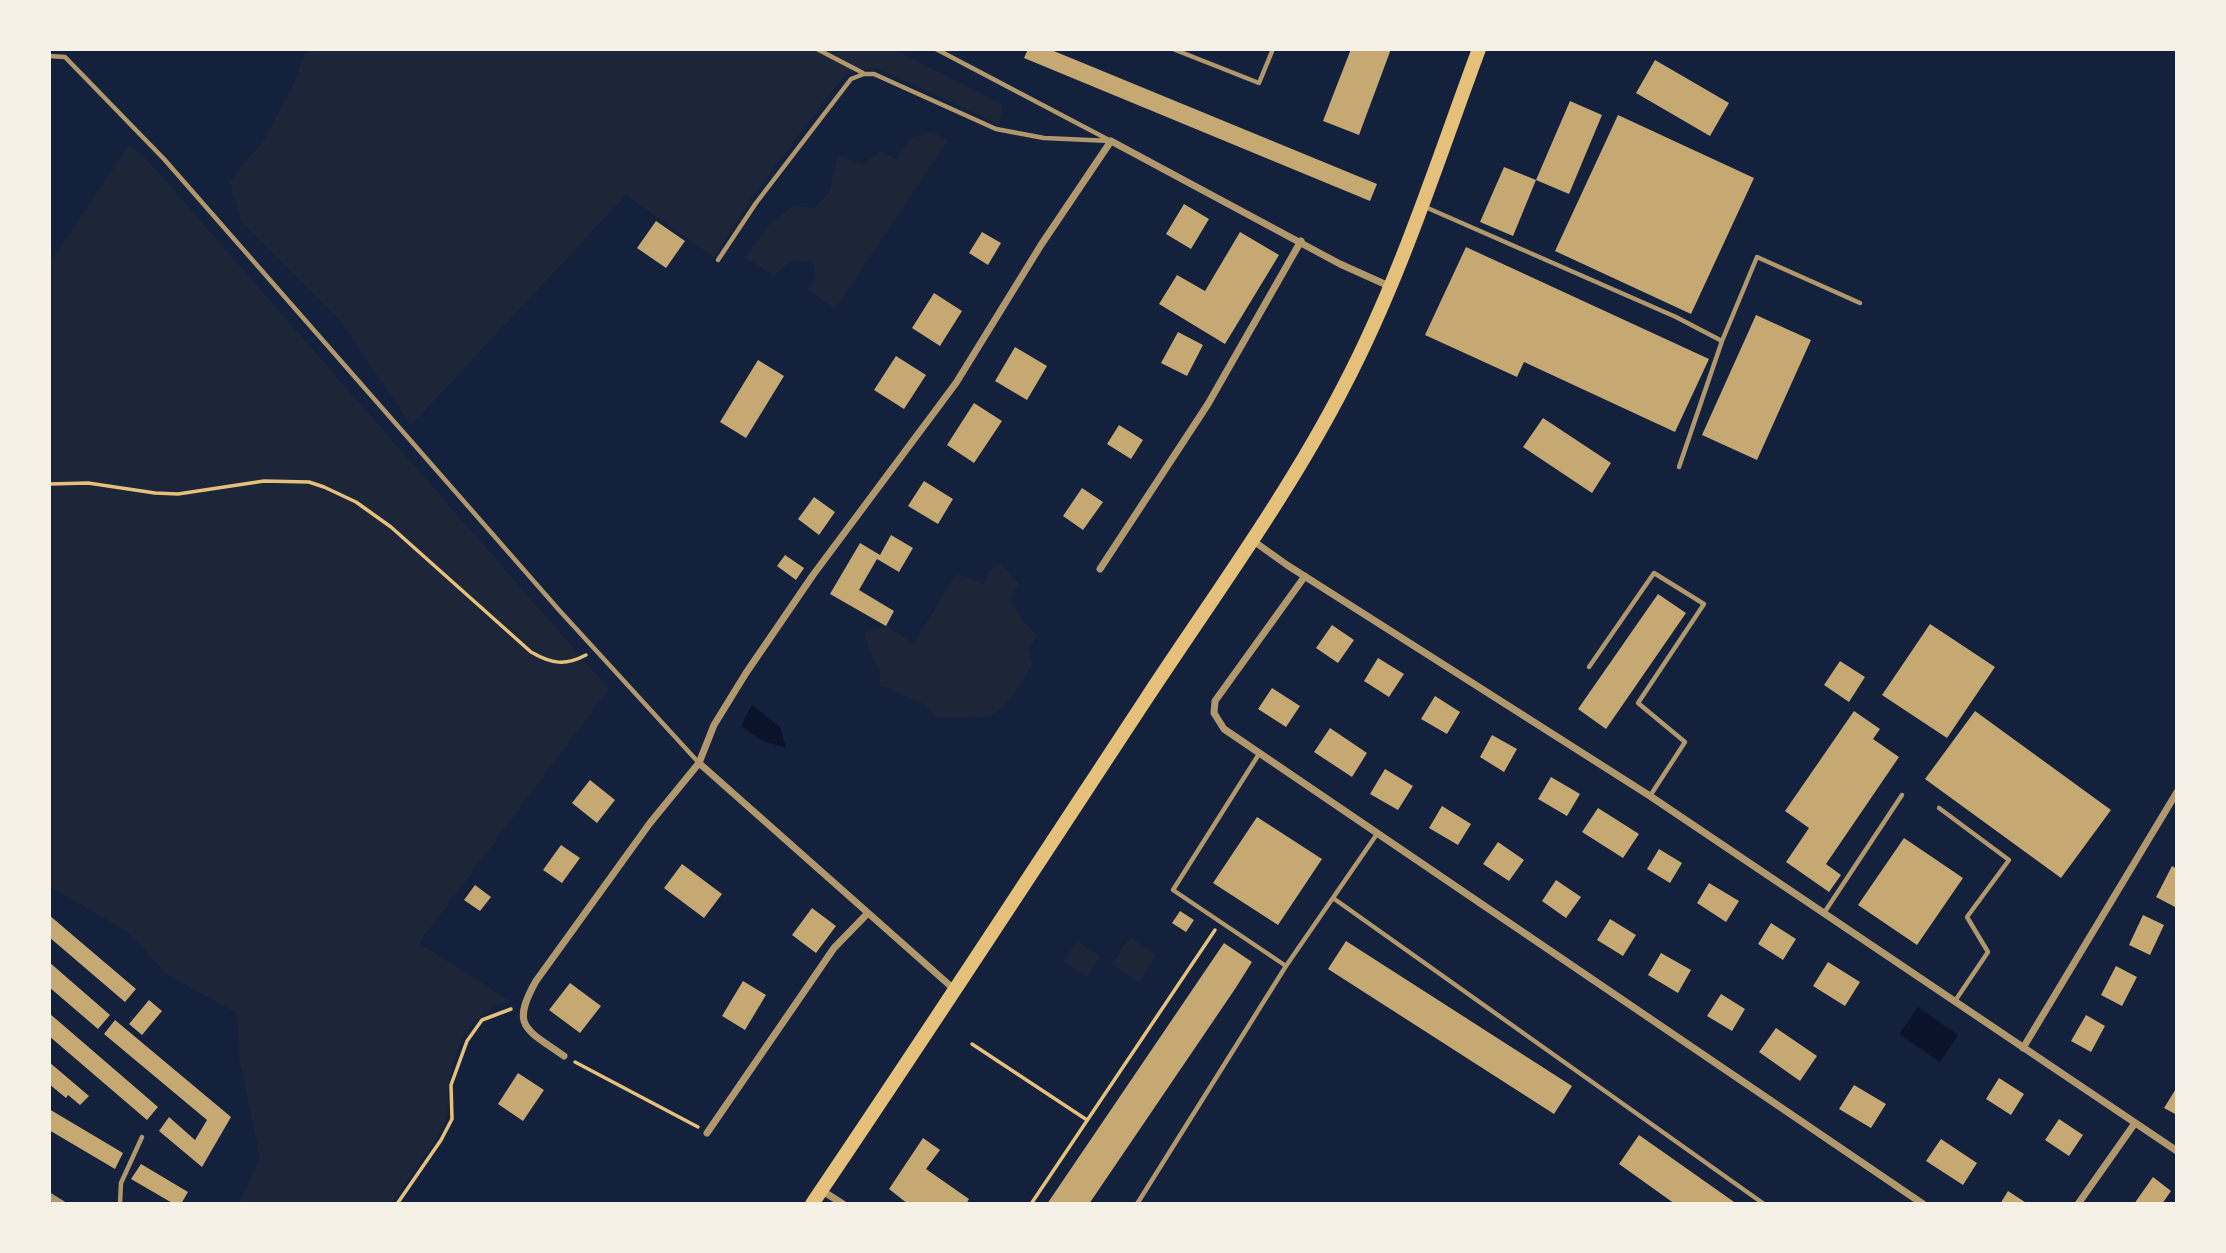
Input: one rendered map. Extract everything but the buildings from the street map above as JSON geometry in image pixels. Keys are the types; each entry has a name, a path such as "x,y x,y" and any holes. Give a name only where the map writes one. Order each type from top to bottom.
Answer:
{"main road":[{"path":"812,1204 956,990 1251,540 1318,433 1345,386 1389,286 1479,49"}],"street":[{"path":"564,1056 534,1035 524,1024 522,1013 536,981 650,823 699,763 713,726 746,673 813,575 956,383 1041,246 1111,141 1340,264 1389,286"},
{"path":"1100,569 1208,404 1301,241"},
{"path":"1251,540 1650,796 2177,1151"},
{"path":"1306,576 1215,701 1214,713 1224,729 1922,1204"},
{"path":"699,763 956,990"},
{"path":"2023,1048 2177,792"},
{"path":"708,1132 834,948 867,914"},
{"path":"2078,1204 2135,1123"},
{"path":"821,1190 843,1204"},
{"path":"49,1196 62,1204"}],"lane":[{"path":"817,49 864,74"},
{"path":"936,49 1111,141"},
{"path":"1173,49 1259,83 1273,49"},
{"path":"49,56 65,57 163,159 595,650 699,763"},
{"path":"718,260 756,203 851,79 864,74 874,74 996,129 1044,138 1111,141"},
{"path":"1421,206 1675,317 1722,341"},
{"path":"1679,467 1722,341 1758,257 1860,303"},
{"path":"1589,667 1654,573 1704,604 1638,703 1685,742 1650,796"},
{"path":"1259,754 1173,890 1286,966"},
{"path":"1824,913 1902,795"},
{"path":"1939,808 2009,860 1967,917 1988,952 1955,1001"},
{"path":"1137,1204 1286,966 1377,834"},
{"path":"1333,898 1764,1204"},
{"path":"120,1204 121,1183 142,1137"}],"path":[{"path":"49,484 88,483 178,494 264,481 298,481 324,487 356,502 391,527 531,652 547,661 571,663 595,650"},
{"path":"1031,1204 1220,922"},
{"path":"397,1204 442,1140 452,1119 451,1085 467,1041 476,1027 493,1014 524,1006"},
{"path":"972,1044 1087,1120"},
{"path":"564,1056 708,1132"}],"shaded area":[{"path":"306,49 893,49 1003,105 999,124 877,68 853,70 842,78 752,197 714,257 626,195 411,425 339,319 241,221 230,181 264,140 295,81"},
{"path":"929,132 949,139 835,309 808,290 815,278 813,262 792,261 773,275 745,258 769,225 793,206 815,208 829,192 838,155 863,164 882,151 897,160 908,140"},
{"path":"129,145 149,162 609,689 419,943 510,1001 484,1014 466,1033 455,1058 448,1090 447,1115 442,1128 391,1204 239,1204 260,1159 239,1057 237,1013 166,974 129,933 49,886 49,264"},
{"path":"1001,564 1019,584 1010,599 1021,619 1037,636 1028,650 1033,663 1001,709 984,716 936,718 923,704 880,685 880,671 864,633 886,626 914,643 956,574 985,585 989,570"},
{"path":"752,705 780,727 786,748 763,741 741,726"},
{"path":"1130,937 1157,955 1139,982 1112,964"},
{"path":"1077,941 1100,956 1087,977 1064,961"},
{"path":"1918,1007 1958,1035 1940,1062 1899,1034"}]}
